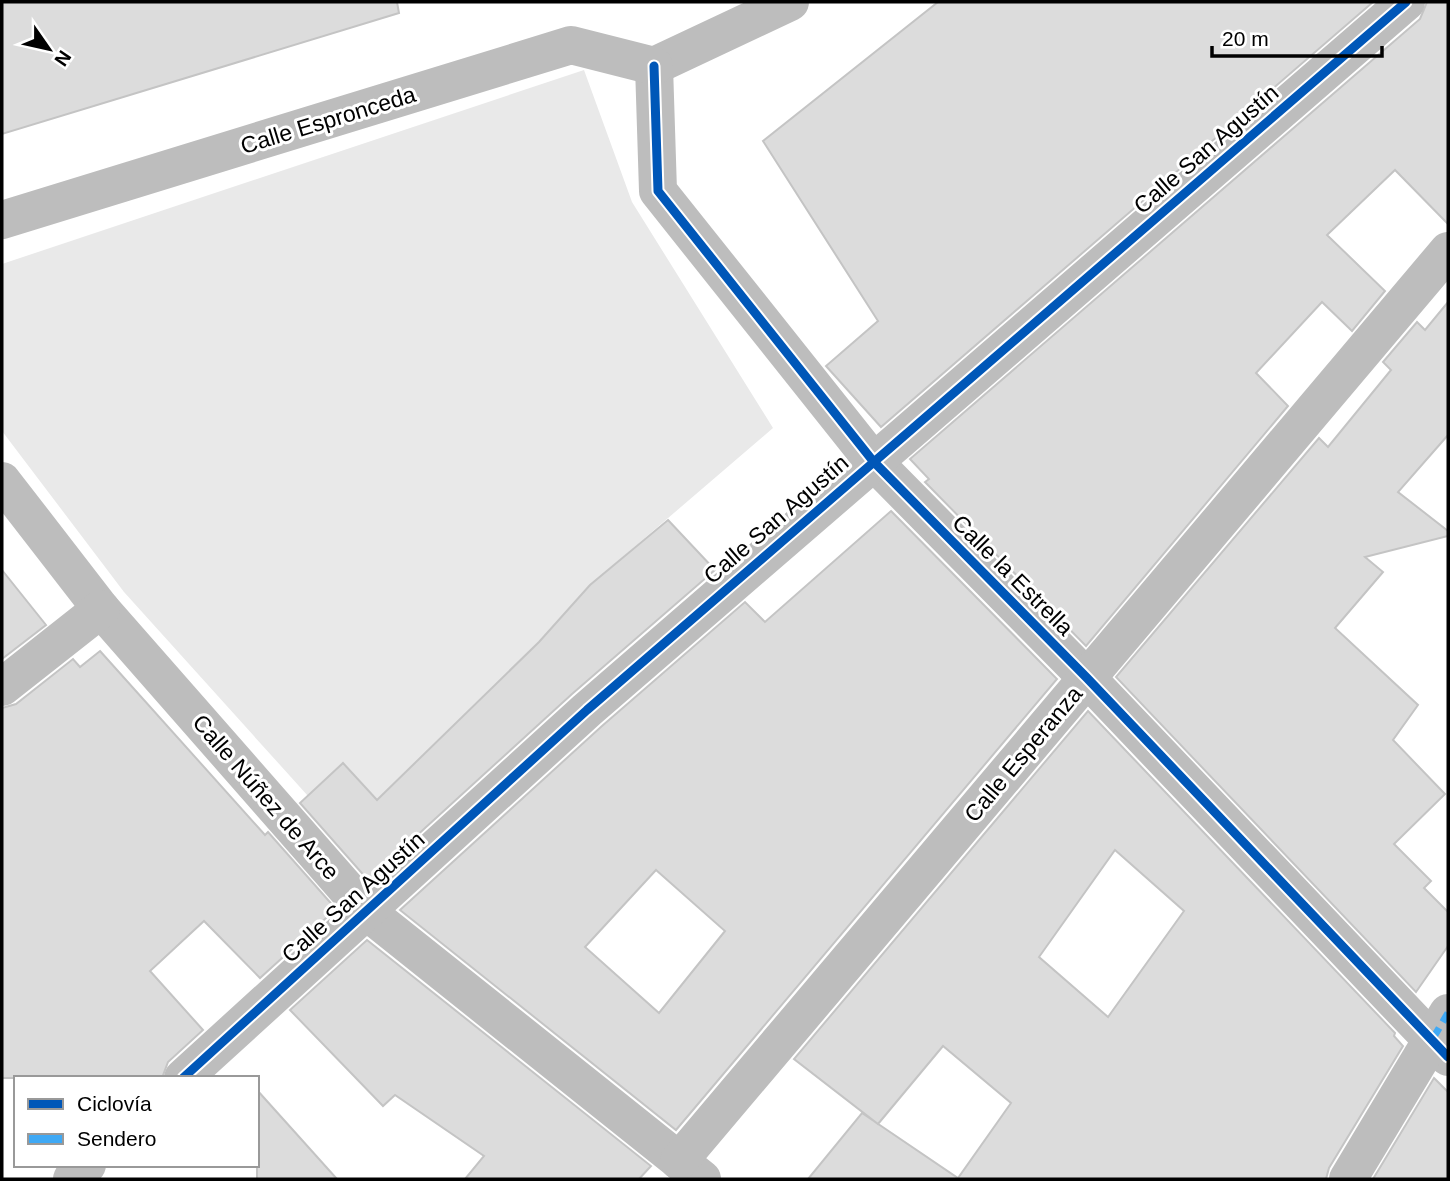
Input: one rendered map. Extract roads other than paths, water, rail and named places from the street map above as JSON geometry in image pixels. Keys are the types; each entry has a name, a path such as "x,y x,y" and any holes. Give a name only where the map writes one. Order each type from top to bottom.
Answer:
{"street":[{"path":"654,66 790,2"},
{"name":"Calle San Agustín","path":"185,1076 587,710 1405,2"},
{"name":"Calle Espronceda","path":"2,220 571,45 654,66"},
{"name":"Calle la Estrella","path":"654,66 658,191 873,461 1443,1037"},
{"name":"Calle Esperanza","path":"690,1170 1087,678 1448,250"},
{"name":"Calle Núñez de Arce","path":"2,481 101,609 366,911 690,1170"},
{"path":"2,687 101,609"},
{"path":"1348,1179 1443,1037"},
{"path":"72,1179 85,1167"}]}
